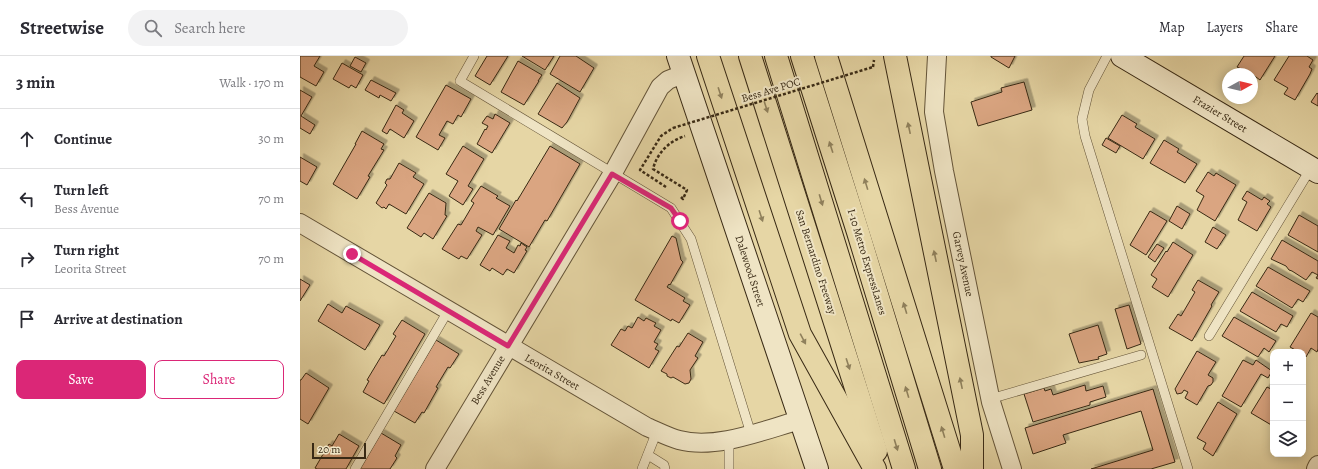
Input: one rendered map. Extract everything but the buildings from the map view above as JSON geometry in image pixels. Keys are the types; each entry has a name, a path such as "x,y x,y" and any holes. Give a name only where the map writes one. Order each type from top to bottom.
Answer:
{"highway":[{"path":"708,56 800,334 875,469"},
{"name":"San Bernardino Freeway","path":"750,56 882,469"},
{"path":"776,56 904,469"},
{"name":"I-10 Metro ExpressLanes","path":"802,56 858,232 930,469"},
{"path":"826,56 955,469"},
{"path":"895,56 972,435 972,469"}],"street":[{"name":"Garvey Avenue","path":"937,56 934,112 944,172 990,399 1012,469"},
{"name":"Frazier Street","path":"1122,56 1142,64 1314,170"},
{"name":"Bess Avenue","path":"435,469 612,174 660,87 681,65"},
{"name":"Dalewood Street","path":"681,65 817,469"},
{"name":"Leorita Street","path":"300,223 647,427 679,440 706,443 751,434 800,420"}],"lane":[{"path":"474,56 460,81 612,174 671,208 691,239 751,434"},
{"path":"1107,56 1089,90 1082,119 1084,136 1188,469"},
{"path":"1209,336 1314,170"},
{"path":"355,469 448,311"},
{"path":"990,399 1140,355"},
{"path":"642,469 657,431"},
{"path":"729,439 729,469"},
{"path":"648,455 664,465 665,469"}],"path":[{"name":"Bess Ave POC","path":"671,190 640,170 661,136 673,128 873,67 875,59 874,56"},
{"path":"684,120 687,128"},
{"path":"677,195 683,199 687,190 653,169 655,161 664,148 677,138 686,136 688,141"}],"route":[{"path":"352,254 508,346 612,174 671,208 680,221"}]}
